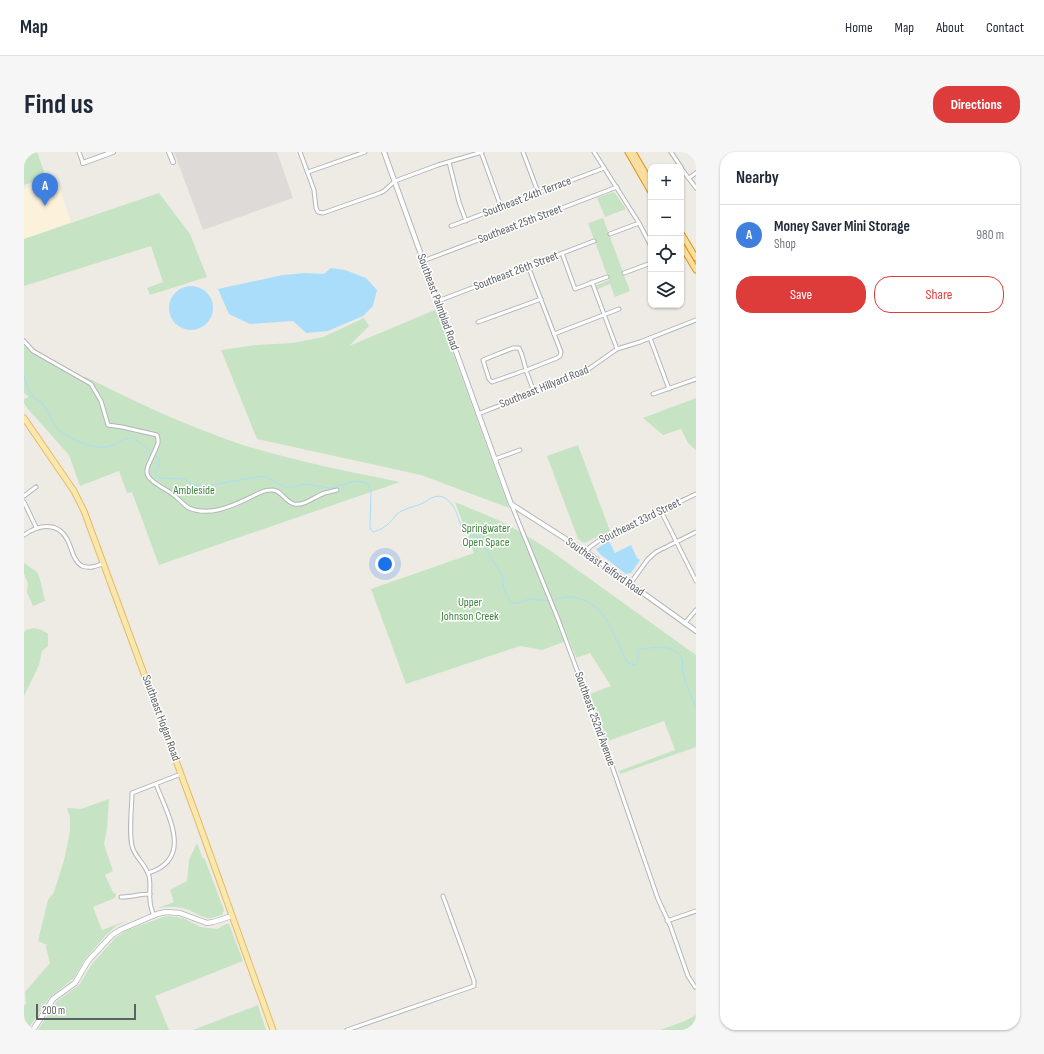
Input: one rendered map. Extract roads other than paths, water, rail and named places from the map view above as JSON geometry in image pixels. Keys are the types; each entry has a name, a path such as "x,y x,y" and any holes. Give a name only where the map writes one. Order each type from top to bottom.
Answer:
{"highway":[{"path":"628,152 648,187"},
{"path":"633,152 648,178"},
{"path":"683,236 696,258"},
{"path":"684,250 696,270"}],"main road":[{"name":"Southeast Hogan Road","path":"24,418 79,500 104,563 273,1030"},
{"path":"33,1030 53,999 75,983 88,961 112,935 124,927 166,912 180,912 200,921 207,922 216,922 232,916"}],"street":[{"path":"79,152 83,163 113,152"},
{"path":"169,152 173,162"},
{"path":"300,152 308,172 318,212 324,213 380,193 394,181 482,152 501,207"},
{"path":"308,172 365,152"},
{"name":"Southeast Palmblad Road","path":"384,152 492,451"},
{"path":"523,152 538,192"},
{"path":"594,152 617,187 648,240"},
{"path":"670,152 679,164"},
{"path":"449,162 466,221"},
{"name":"Southeast 24th Terrace","path":"451,226 604,168"},
{"path":"684,171 696,188"},
{"path":"689,178 696,173"},
{"name":"Southeast 25th Street","path":"423,261 617,187"},
{"path":"610,234 639,223"},
{"name":"Southeast 26th Street","path":"438,301 594,241"},
{"path":"562,253 575,289 607,277"},
{"path":"624,273 648,264"},
{"path":"528,266 561,352 560,356 526,370 492,382 489,379 483,360 513,348 518,348 521,352 526,370 534,392"},
{"path":"592,282 617,349"},
{"path":"478,322 541,299"},
{"path":"554,334 619,309"},
{"name":"Southeast Hillyard Road","path":"478,414 583,373 617,349 696,320"},
{"path":"650,338 668,388"},
{"path":"24,341 33,351 91,384 101,401 108,425 156,435 158,439 157,446 147,470 148,477 154,483 176,495 191,509 215,511 238,503 262,492 273,490 278,491 290,502 300,504 337,490"},
{"path":"653,394 696,378"},
{"path":"494,459 520,450"},
{"name":"Southeast 252nd Avenue","path":"492,451 512,506 554,607 603,740 658,899 670,925 688,976 695,987"},
{"path":"24,496 36,487"},
{"name":"Southeast 33rd Street","path":"586,552 601,539 696,494"},
{"path":"24,502 36,528"},
{"name":"Southeast Telford Road","path":"512,506 586,552 696,631"},
{"path":"661,511 696,580"},
{"path":"24,535 36,528 50,527 60,531 67,539 76,560 82,566 90,567 104,563"},
{"path":"630,584 651,555 696,532"},
{"path":"692,573 696,571"},
{"path":"685,623 696,610"},
{"path":"154,916 150,906 151,887 148,873 135,853 132,844 132,793 181,774"},
{"path":"148,873 162,867 167,863 172,855 175,843 174,834 156,784"},
{"path":"121,897 150,894"},
{"path":"347,1030 474,986 474,981 443,896"},
{"path":"667,921 696,911"}],"water":[{"path":"331,268 345,270 366,278 377,290 373,306 363,316 328,331 306,333 293,321 250,324 229,314 218,289 283,275 305,273 324,274"},
{"path":"187,286 195,286 207,292 213,304 213,312 207,324 195,330 187,330 175,324 169,312 169,304 175,292"},
{"path":"609,541 615,553 631,545 637,558 640,560 631,573 626,574 600,554 596,549"}],"waterway":[{"path":"24,376 32,396 41,402 62,433 88,445 101,447 110,446 126,438 134,438 159,459 159,466 155,474 160,478 185,479 198,486 264,476 285,487 306,484 330,488 356,481 367,483 371,491 370,528 373,532 385,527 397,514 403,510 431,498 439,496 443,497 450,502 454,508 462,527 466,532 480,537 486,550 503,576 504,590 512,603 518,603 528,599 549,600 565,597 573,597 585,601 595,607 602,614 628,663 636,665 638,660 638,650 656,647 675,651 682,660 685,681 696,707"}],"place":[{"name":"Money Saver Mini Storage","path":"45,206"}],"park label":[{"name":"Ambleside","path":"194,490"},
{"name":"Springwater Open Space","path":"486,535"},
{"name":"Upper Johnson Creek","path":"470,609"}]}
